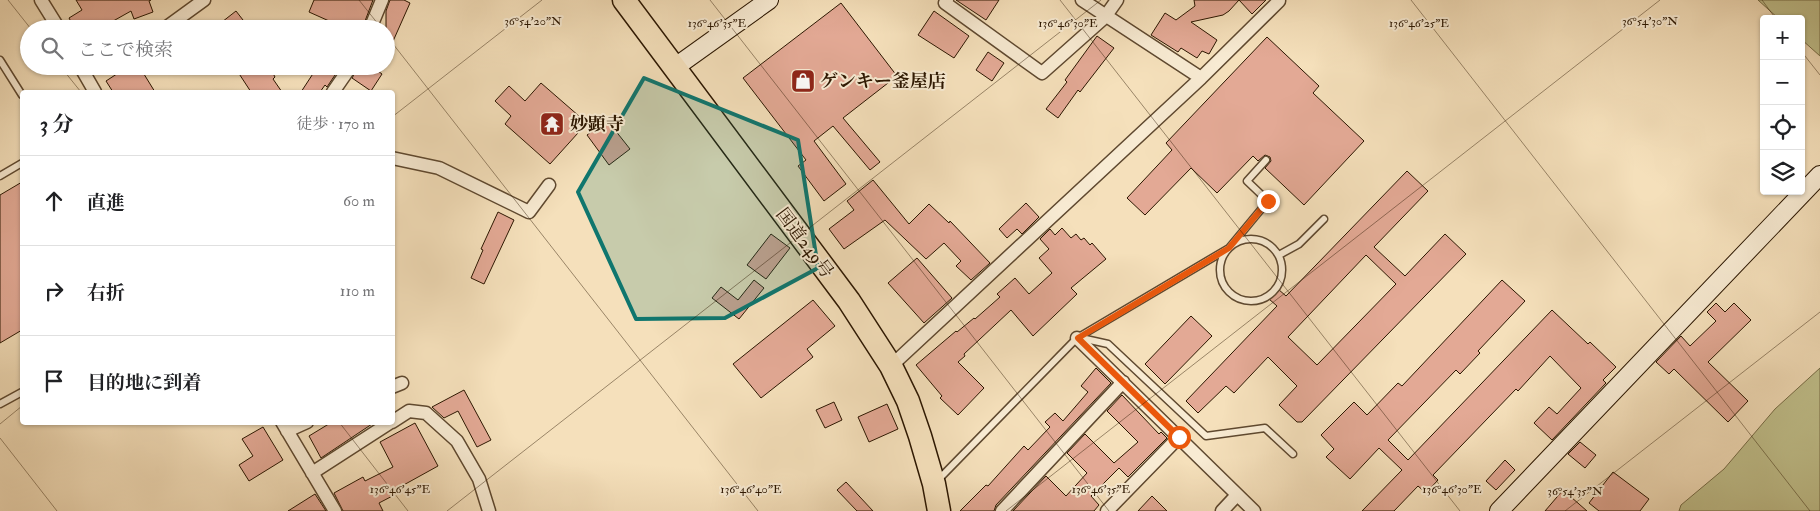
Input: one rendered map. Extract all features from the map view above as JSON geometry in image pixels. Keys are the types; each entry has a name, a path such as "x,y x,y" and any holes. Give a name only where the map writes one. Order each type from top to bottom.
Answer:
{"highway":[{"name":"国道249号","path":"624,0 849,301 891,366 908,401 920,436 934,484 939,511"}],"street":[{"path":"41,0 53,20"},
{"path":"176,20 204,0"},
{"path":"374,20 382,0"},
{"path":"674,68 769,0"},
{"path":"947,0 945,3 1042,74 1105,17 1117,0"},
{"path":"1082,0 1200,78"},
{"path":"891,366 1200,78 1279,1"},
{"path":"85,75 94,90"},
{"path":"334,90 345,75"},
{"path":"395,159 439,168 529,212 549,185"},
{"path":"1499,511 1820,175"},
{"path":"1078,338 1254,511"},
{"path":"1002,511 1123,382"},
{"path":"395,420 409,412 426,413 457,441 479,479 489,511"},
{"path":"312,473 387,425"},
{"path":"285,427 335,511"},
{"path":"1107,511 1179,437"},
{"path":"1222,511 1237,495"}],"lane":[{"path":"0,60 20,92"},
{"path":"934,484 1078,338 1229,248 1237,242 1246,239 1256,239 1273,247 1279,255 1283,275 1273,294 1263,300 1253,302 1242,301 1232,296 1220,278 1222,257 1229,248 1268,201 1247,181 1266,160"},
{"path":"0,176 20,164"},
{"path":"1279,255 1298,244 1324,219"},
{"path":"1078,338 1108,344 1206,436 1265,428 1293,454"},
{"path":"0,404 20,393"}],"highlighted area":[{"path":"644,78 798,140 818,268 725,318 636,319 578,192"}],"green space":[{"path":"1758,0 1820,0 1820,56 1805,43 1805,15 1775,15"},
{"path":"1820,368 1820,511 1679,511 1681,505 1724,469 1775,409"}],"building":[{"path":"76,0 151,0 149,1 153,12 134,19 131,11 115,20 70,20 69,18 82,10"},
{"path":"314,0 373,0 365,20 327,20 309,12"},
{"path":"390,0 404,0 410,3 395,37 395,20 386,20 386,11"},
{"path":"956,0 999,0 986,20"},
{"path":"1194,0 1239,0 1223,15 1191,22 1217,40 1209,54 1202,51 1197,58 1181,48 1178,52 1151,35 1165,13 1176,20 1195,6"},
{"path":"1239,0 1266,0 1252,14"},
{"path":"841,3 897,76 843,118 880,162 870,170 833,126 814,141 846,184 824,201 798,166 806,160 743,78"},
{"path":"236,11 243,20 224,20"},
{"path":"934,11 969,36 954,58 918,35"},
{"path":"1097,36 1114,48 1080,92 1078,90 1058,118 1046,109 1067,82 1065,80"},
{"path":"1267,37 1319,86 1313,93 1364,141 1304,205 1265,168 1271,161 1270,157 1265,155 1258,161 1253,156 1217,193 1191,168 1145,215 1127,198 1172,150 1166,143"},
{"path":"988,52 1004,63 992,81 976,70"},
{"path":"115,75 145,75 154,90 112,90 106,81"},
{"path":"240,75 274,75 275,77 273,79 281,90 250,90"},
{"path":"312,75 335,75 327,87 325,85 321,90 302,90"},
{"path":"354,75 381,75 372,90 352,78"},
{"path":"541,83 587,123 550,164 505,124 511,116 495,101 509,86 525,101"},
{"path":"607,120 630,149 609,165 587,135"},
{"path":"1407,171 1428,191 1374,247 1405,276 1445,234 1466,254 1302,422 1297,422 1279,405 1297,386 1268,357 1234,393 1226,386 1198,413 1186,401 1277,306 1269,299 1278,289 1286,296","holes":["1366,255 1396,284 1317,365 1288,337"]},
{"path":"873,180 909,224 929,204 949,223 950,221 990,263 971,280 956,266 961,261 944,243 926,259 885,220 844,249 829,229 854,210 847,201"},
{"path":"20,183 20,331 0,343 0,195"},
{"path":"1026,203 1039,217 1022,234 1017,229 1007,238 999,229"},
{"path":"498,212 514,220 484,284 471,278 483,250 481,249"},
{"path":"1062,228 1071,238 1076,234 1081,240 1084,238 1090,245 1092,243 1106,259 1071,288 1077,294 1033,336 1011,310 964,354 965,356 958,362 984,388 958,415 940,398 942,396 916,365 956,331 975,319 1000,297 997,294 1015,278 1029,294 1052,273 1039,258 1049,249 1040,239 1050,229 1055,235"},
{"path":"771,234 790,248 766,279 747,265"},
{"path":"917,258 952,298 924,323 888,283"},
{"path":"754,280 764,288 739,319 712,298 721,287 738,300"},
{"path":"1502,280 1525,301 1478,351 1480,353 1460,374 1456,370 1388,440 1408,460 1552,310 1616,367 1603,380 1606,383 1552,440 1534,423 1549,407 1557,414 1581,388 1550,356 1518,391 1516,389 1433,475 1438,480 1426,493 1418,486 1394,511 1362,511 1402,470 1379,448 1350,479 1326,457 1334,449 1321,435 1354,402 1367,415 1398,383 1402,386"},
{"path":"813,300 835,326 807,349 813,357 761,398 733,364"},
{"path":"1716,303 1725,312 1734,303 1751,320 1708,362 1748,401 1728,422 1674,369 1669,374 1656,362 1681,336 1690,346 1716,321 1707,312"},
{"path":"1191,316 1212,336 1165,384 1145,364"},
{"path":"1096,368 1111,383 996,505 994,511 960,511 986,485 988,486 1024,446 1028,450 1050,427 1045,422 1055,413 1063,421 1088,392 1081,386"},
{"path":"464,390 491,440 477,447 458,411 444,418 432,407"},
{"path":"1122,395 1159,434 1161,432 1167,438 1128,477 1119,468 1091,496 1099,505 1094,511 1013,511 1046,476 1066,496 1087,473 1067,453 1085,434 1114,463 1138,442 1107,411"},
{"path":"834,402 842,420 825,428 816,410"},
{"path":"887,404 898,429 869,442 858,417"},
{"path":"415,423 438,466 400,487 402,491 379,503 383,511 343,511 334,493 363,477 365,481 393,467 380,442"},
{"path":"327,425 370,425 321,458 309,436"},
{"path":"263,427 283,460 249,481 239,465 253,456 242,439"},
{"path":"1580,442 1596,455 1585,468 1568,454"},
{"path":"1505,460 1515,470 1496,490 1486,481"},
{"path":"1613,472 1649,499 1640,511 1599,511 1589,503"},
{"path":"846,482 873,511 857,511 837,490"},
{"path":"1563,490 1587,511 1545,511"},
{"path":"315,494 326,511 288,511"},
{"path":"1152,496 1167,511 1138,511"}],"place":[{"name":"ゲンキー釜屋店","path":"803,81"},
{"name":"妙顕寺","path":"552,124"}],"route":[{"path":"1179,437 1078,338 1229,248 1268,201"}]}
